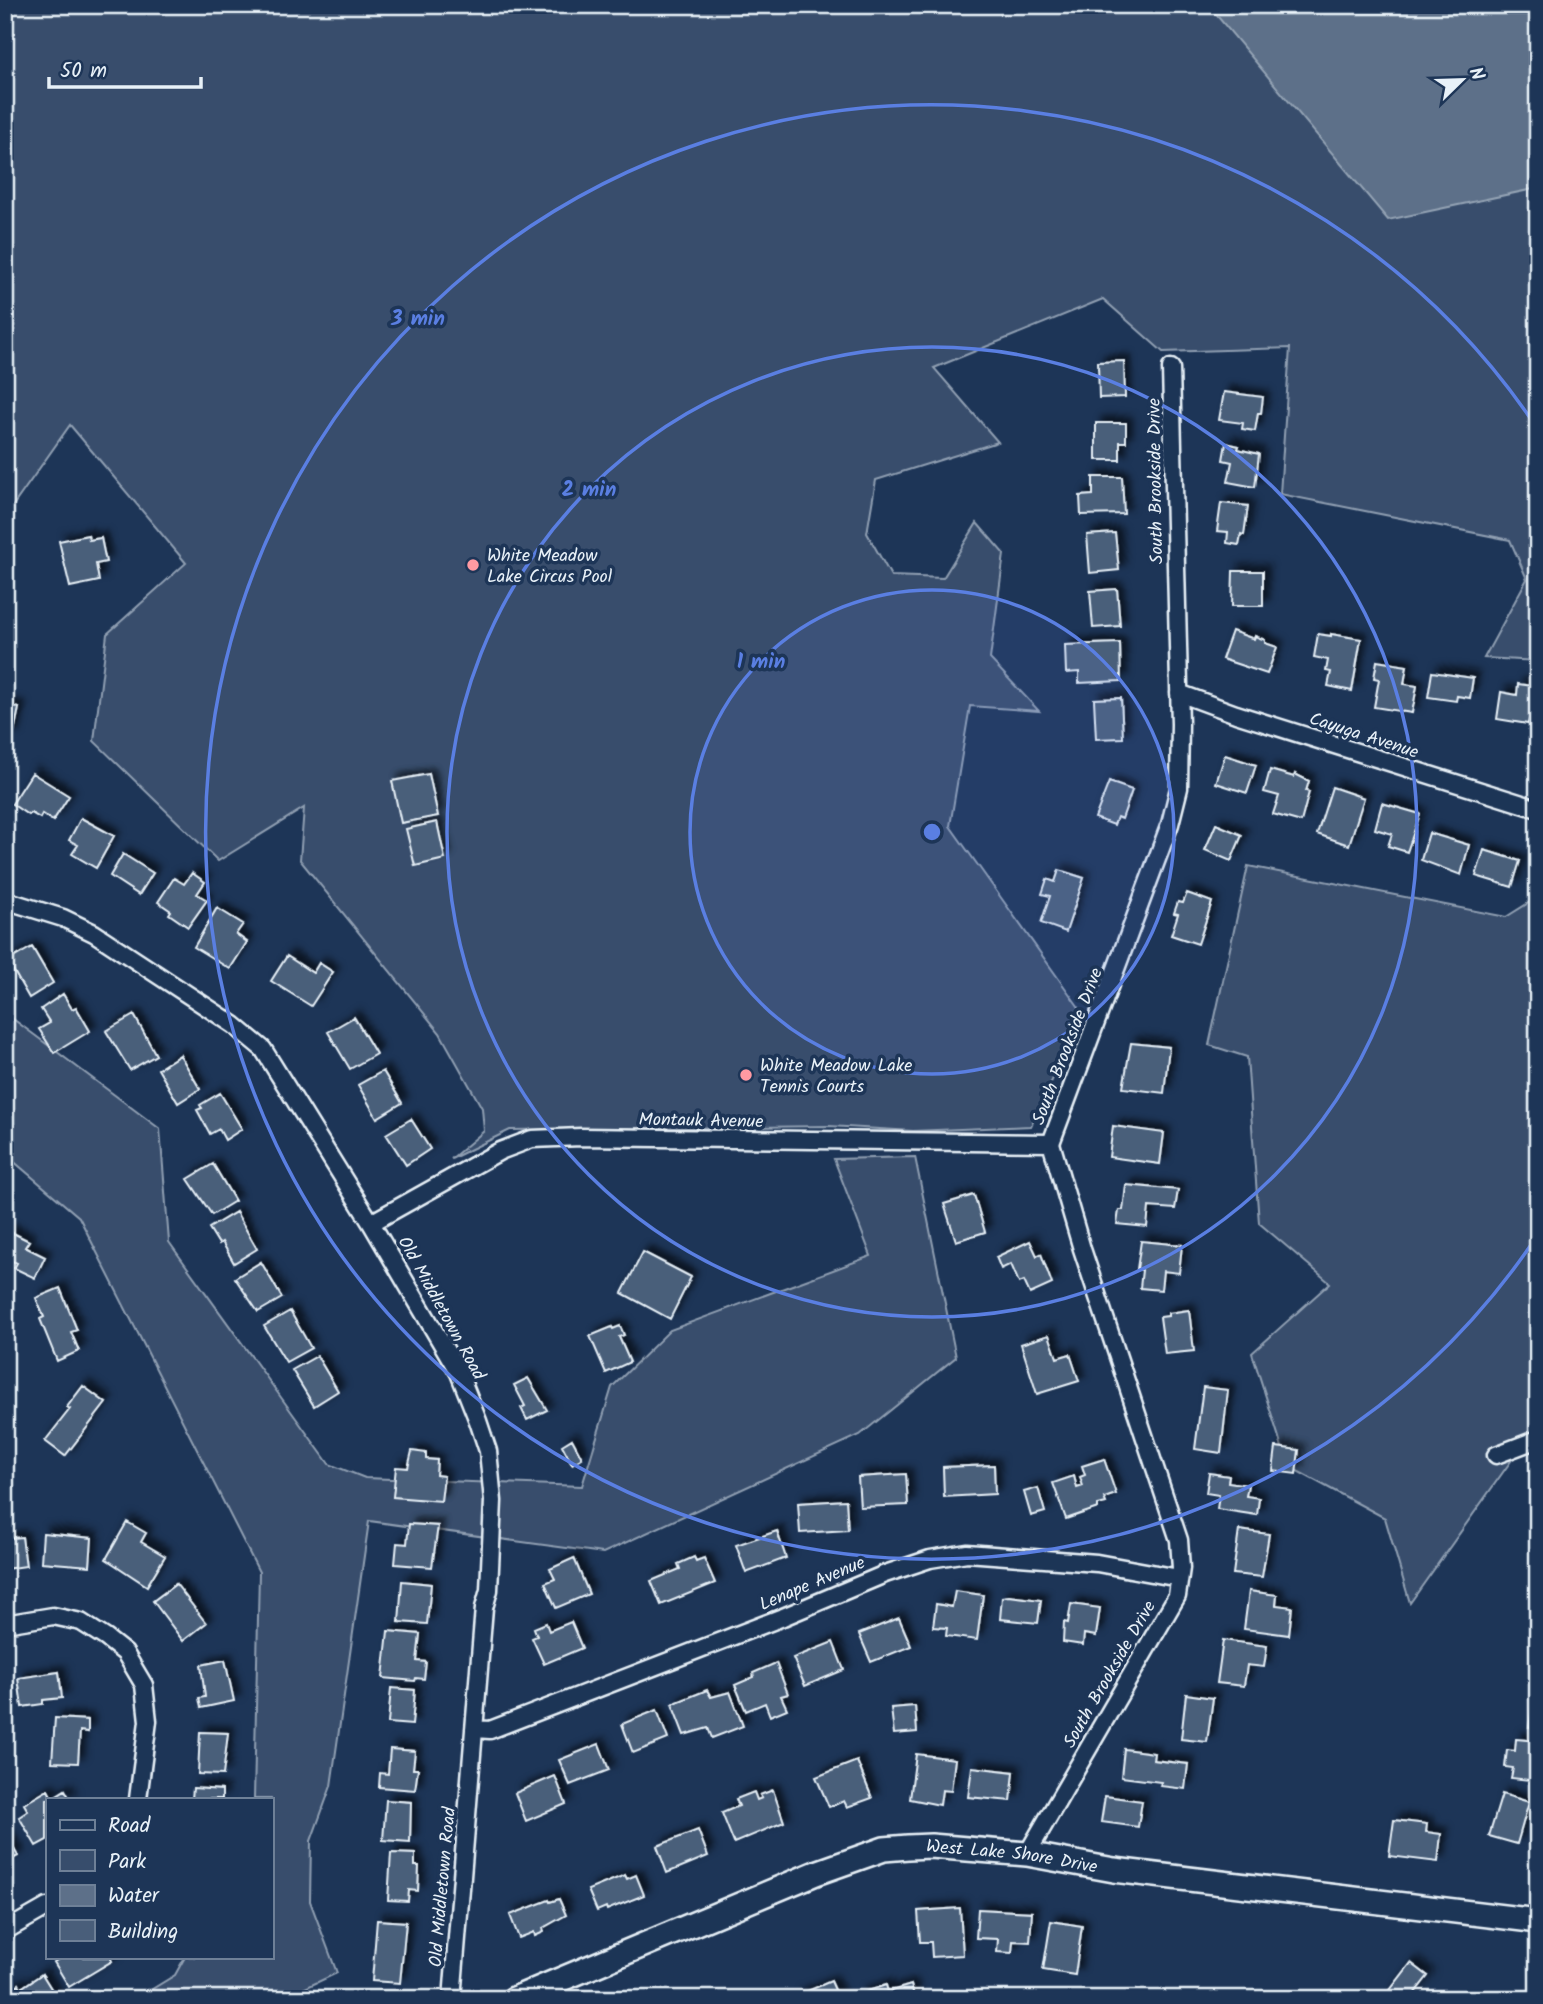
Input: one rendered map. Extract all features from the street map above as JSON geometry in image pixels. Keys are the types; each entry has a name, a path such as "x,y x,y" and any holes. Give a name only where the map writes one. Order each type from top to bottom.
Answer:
{"street":[{"name":"South Brookside Drive","path":"1027,1854 1177,1596 1180,1578 1179,1540 1082,1250 1051,1143 1170,824 1179,788 1171,368"},
{"name":"Cayuga Avenue","path":"1179,693 1236,714 1538,809"},
{"name":"Old Middletown Road","path":"5,900 63,918 94,933 234,1025 263,1049 372,1223 459,1373 488,1451 493,1501 489,1590 484,1608 452,1999"},
{"name":"Montauk Avenue","path":"372,1223 500,1151 532,1139 581,1137 1051,1143"},
{"path":"1496,1455 1538,1439"},
{"name":"Lenape Avenue","path":"474,1729 490,1731 783,1617 885,1574 930,1559 967,1553 1097,1563 1180,1578"},
{"path":"5,1624 52,1616 81,1622 125,1653 144,1685 148,1721 138,1798"},
{"name":"West Lake Shore Drive","path":"514,1999 816,1873 884,1849 931,1846 1027,1854 1189,1880 1538,1921"},
{"path":"5,1931 46,1908"}],"green space":[{"path":"5,5 1538,5 1538,661 1484,658 1527,579 1510,540 1280,494 1290,348 1163,352 1103,299 934,368 998,442 876,480 867,533 891,576 943,578 977,523 1004,554 990,659 1039,711 970,706 950,826 1083,1013 1031,1126 913,1131 829,1126 510,1130 451,1159 484,1131 482,1108 440,1033 300,860 304,808 218,861 94,741 107,634 186,563 70,425 5,517"},
{"path":"1248,866 1506,917 1538,897 1538,1133 1531,1145 1538,1164 1538,1423 1410,1603 1385,1518 1288,1466 1252,1353 1330,1283 1259,1223 1247,1057 1209,1045"},
{"path":"5,1013 160,1129 169,1242 329,1464 365,1478 582,1486 612,1387 670,1330 871,1256 834,1159 915,1157 956,1357 860,1435 603,1553 369,1521 331,1786 311,1841 310,1901 337,1973 282,1999 136,1999 175,1975 184,1958 273,1958 273,1798 254,1798 259,1572 79,1217 5,1154"}],"water":[{"path":"1208,5 1538,5 1538,188 1388,220"}],"building":[{"path":"1124,361 1125,397 1099,398 1098,362"},
{"path":"1224,392 1263,397 1255,431 1242,429 1243,423 1219,420"},
{"path":"1096,423 1126,423 1126,442 1120,442 1120,460 1096,460"},
{"path":"1226,443 1259,454 1255,487 1228,482 1232,462 1223,460"},
{"path":"1093,477 1122,477 1124,514 1081,515 1080,496 1093,495"},
{"path":"1221,503 1248,506 1244,535 1241,534 1239,545 1227,543 1228,532 1217,531"},
{"path":"1115,533 1119,570 1090,573 1087,535"},
{"path":"88,535 89,540 101,538 106,562 96,564 99,581 70,587 59,541"},
{"path":"1233,571 1263,571 1263,606 1232,606"},
{"path":"1117,589 1120,626 1093,628 1090,591"},
{"path":"1232,631 1254,639 1255,636 1277,647 1267,674 1222,659"},
{"path":"1318,634 1361,639 1352,691 1328,686 1331,672 1326,671 1328,660 1314,657"},
{"path":"1120,643 1121,681 1079,683 1079,672 1066,673 1065,645"},
{"path":"1377,661 1407,666 1404,684 1417,686 1412,713 1374,707 1379,679 1374,678"},
{"path":"1432,672 1473,678 1470,698 1457,696 1456,701 1428,697"},
{"path":"1518,684 1533,686 1532,690 1538,691 1538,721 1529,720 1528,724 1497,719 1501,692 1517,695"},
{"path":"1121,698 1123,738 1096,739 1094,699"},
{"path":"5,705 19,708 13,737 6,736 5,741"},
{"path":"1225,755 1256,765 1247,793 1216,783"},
{"path":"1270,770 1294,777 1295,774 1309,781 1306,791 1309,792 1301,822 1273,814 1279,796 1264,792"},
{"path":"32,773 69,796 53,821 42,814 40,818 31,813 28,815 12,804"},
{"path":"429,774 438,816 401,823 392,781"},
{"path":"1109,782 1132,790 1122,819 1117,817 1114,825 1095,818"},
{"path":"1332,787 1364,798 1349,845 1317,834"},
{"path":"1382,803 1420,814 1407,852 1388,846 1392,834 1375,829"},
{"path":"81,818 114,836 96,868 72,854 78,845 69,840"},
{"path":"437,822 445,859 415,866 406,829"},
{"path":"1216,824 1242,835 1231,861 1205,850"},
{"path":"1429,833 1469,845 1461,875 1421,860"},
{"path":"1484,850 1520,861 1512,887 1476,876"},
{"path":"123,854 153,873 139,895 110,876"},
{"path":"1059,870 1084,878 1066,932 1041,923 1050,896 1042,894 1047,879 1055,882"},
{"path":"192,873 205,882 197,894 207,900 188,927 169,914 171,911 158,902 174,878 184,884"},
{"path":"1187,893 1212,902 1198,944 1171,935 1178,914 1174,913 1178,902 1183,903"},
{"path":"217,908 243,924 236,934 247,942 230,969 194,947"},
{"path":"32,947 53,983 29,998 8,961"},
{"path":"287,956 313,973 319,963 333,972 311,1006 271,981"},
{"path":"63,994 72,1009 76,1007 90,1031 54,1053 39,1029 50,1023 41,1009"},
{"path":"134,1015 156,1055 130,1070 106,1031"},
{"path":"354,1017 376,1054 350,1069 328,1032"},
{"path":"1131,1043 1169,1047 1164,1093 1123,1088"},
{"path":"180,1055 200,1089 178,1103 158,1069"},
{"path":"383,1071 402,1103 377,1118 358,1085"},
{"path":"220,1093 242,1129 225,1140 219,1129 210,1134 197,1110 202,1108 200,1105"},
{"path":"411,1119 430,1149 406,1165 386,1134"},
{"path":"1113,1126 1164,1133 1160,1164 1109,1157"},
{"path":"213,1164 235,1201 212,1215 188,1179"},
{"path":"1126,1185 1178,1190 1175,1209 1149,1207 1147,1227 1117,1224 1119,1210 1123,1210"},
{"path":"974,1195 985,1232 956,1241 944,1204"},
{"path":"236,1212 257,1249 234,1263 222,1242 219,1244 209,1228"},
{"path":"5,1229 29,1241 25,1247 45,1257 35,1278 14,1268 17,1263 5,1258"},
{"path":"1030,1241 1037,1256 1041,1254 1052,1284 1030,1294 1024,1281 1019,1283 1011,1264 1001,1269 996,1257"},
{"path":"1141,1241 1182,1245 1179,1273 1163,1271 1161,1290 1140,1288 1142,1270 1137,1269"},
{"path":"643,1252 691,1277 670,1319 622,1293"},
{"path":"261,1262 282,1298 258,1312 235,1278"},
{"path":"60,1288 77,1330 71,1332 79,1351 57,1361 40,1319 44,1317 36,1298"},
{"path":"1189,1310 1194,1351 1165,1354 1160,1317"},
{"path":"290,1311 311,1348 286,1362 264,1326"},
{"path":"620,1326 624,1335 619,1337 630,1362 606,1373 590,1336"},
{"path":"1049,1335 1057,1358 1070,1354 1079,1381 1037,1394 1021,1344"},
{"path":"317,1356 338,1391 314,1406 292,1370"},
{"path":"528,1378 547,1410 527,1420 521,1408 525,1406 514,1385"},
{"path":"83,1386 106,1403 65,1456 45,1441 70,1409 67,1407"},
{"path":"1203,1387 1228,1390 1221,1453 1195,1449"},
{"path":"572,1439 582,1458 572,1464 562,1445"},
{"path":"1276,1447 1299,1450 1296,1474 1273,1471"},
{"path":"412,1451 426,1453 426,1459 437,1460 436,1475 444,1476 441,1501 393,1497 396,1467 408,1468"},
{"path":"1104,1459 1116,1494 1104,1498 1106,1503 1098,1505 1098,1508 1066,1519 1053,1483 1074,1476 1077,1488 1083,1486 1080,1477 1085,1475 1082,1466"},
{"path":"994,1465 995,1494 944,1497 943,1467"},
{"path":"1209,1473 1229,1476 1228,1482 1248,1485 1246,1496 1259,1498 1257,1515 1217,1509 1219,1495 1206,1493"},
{"path":"906,1474 908,1505 860,1507 858,1477"},
{"path":"1038,1488 1045,1512 1031,1516 1024,1492"},
{"path":"846,1500 848,1530 800,1533 798,1503"},
{"path":"127,1522 146,1533 141,1542 165,1556 147,1586 106,1559"},
{"path":"409,1524 438,1526 432,1567 395,1564 397,1543 407,1544"},
{"path":"1239,1530 1269,1534 1262,1577 1233,1574"},
{"path":"777,1531 786,1558 746,1573 736,1545"},
{"path":"43,1533 92,1538 90,1566 41,1562"},
{"path":"22,1537 26,1566 5,1569 5,1539"},
{"path":"694,1557 696,1561 704,1558 715,1583 661,1605 651,1581 680,1569 678,1564"},
{"path":"574,1558 589,1594 556,1608 545,1583 555,1579 550,1569"},
{"path":"402,1581 431,1584 427,1624 399,1622"},
{"path":"176,1584 206,1623 183,1641 153,1601"},
{"path":"955,1591 983,1595 977,1640 946,1636 947,1628 933,1627 936,1604 952,1607"},
{"path":"1249,1591 1277,1595 1276,1605 1292,1607 1289,1635 1244,1629"},
{"path":"1002,1597 1041,1600 1038,1623 1000,1619"},
{"path":"1071,1604 1100,1608 1096,1636 1084,1634 1083,1645 1063,1642 1064,1622 1068,1623"},
{"path":"899,1618 911,1646 871,1662 859,1634"},
{"path":"571,1622 582,1648 544,1664 532,1638 537,1636 534,1628 546,1623 549,1631"},
{"path":"388,1631 420,1634 417,1661 426,1662 424,1679 416,1678 415,1681 383,1678"},
{"path":"1223,1640 1267,1646 1264,1667 1247,1665 1244,1686 1217,1683"},
{"path":"833,1642 844,1670 805,1686 793,1658"},
{"path":"225,1660 234,1701 201,1708 199,1698 205,1697 201,1665"},
{"path":"776,1663 788,1694 781,1696 787,1709 770,1716 765,1703 746,1711 735,1685"},
{"path":"59,1672 62,1698 43,1700 43,1704 22,1707 18,1678"},
{"path":"1535,1686 1538,1686 1538,1728 1529,1727"},
{"path":"391,1688 415,1690 412,1725 388,1723"},
{"path":"707,1690 711,1697 730,1692 743,1726 712,1738 708,1728 684,1735 672,1704"},
{"path":"1186,1694 1213,1698 1207,1742 1181,1739"},
{"path":"915,1706 917,1732 894,1734 891,1708"},
{"path":"657,1710 668,1739 633,1753 622,1724"},
{"path":"55,1718 88,1720 88,1732 80,1731 78,1763 52,1762"},
{"path":"200,1732 228,1733 223,1775 198,1774"},
{"path":"1516,1739 1538,1741 1538,1781 1511,1778 1513,1768 1505,1767 1507,1750 1515,1751"},
{"path":"599,1744 609,1770 570,1785 559,1760"},
{"path":"390,1749 415,1751 413,1769 418,1769 415,1790 379,1787 380,1773 388,1774"},
{"path":"1124,1749 1154,1753 1153,1760 1188,1764 1185,1789 1160,1786 1161,1782 1121,1777"},
{"path":"916,1754 955,1759 951,1791 942,1790 940,1805 910,1799"},
{"path":"857,1761 872,1798 847,1807 844,1801 829,1807 816,1777"},
{"path":"972,1767 1014,1772 1011,1801 968,1797"},
{"path":"555,1776 566,1804 526,1821 515,1793"},
{"path":"193,1788 222,1790 222,1798 192,1798"},
{"path":"48,1790 52,1798 46,1798 46,1841 36,1846 19,1817 28,1811 24,1804"},
{"path":"65,1790 69,1798 52,1798"},
{"path":"773,1790 784,1822 734,1843 722,1813 739,1806 736,1799 754,1792 757,1800 762,1798 760,1795"},
{"path":"1502,1794 1529,1802 1517,1844 1489,1836"},
{"path":"1105,1796 1142,1801 1138,1827 1101,1822"},
{"path":"386,1800 411,1802 410,1842 383,1840"},
{"path":"1394,1820 1427,1824 1426,1832 1441,1834 1438,1862 1389,1856"},
{"path":"698,1830 708,1856 667,1873 657,1846"},
{"path":"5,1834 18,1856 5,1863"},
{"path":"391,1853 415,1854 415,1866 419,1866 418,1891 409,1890 408,1901 388,1900"},
{"path":"625,1875 627,1879 636,1875 644,1895 607,1910 606,1907 597,1911 588,1890"},
{"path":"559,1899 566,1915 543,1928 544,1932 535,1936 534,1932 519,1938 510,1915 549,1900"},
{"path":"960,1908 963,1955 932,1957 931,1942 920,1942 918,1911"},
{"path":"978,1909 1032,1912 1030,1942 1013,1941 1012,1953 997,1952 998,1939 976,1938"},
{"path":"377,1920 406,1922 400,1983 372,1981"},
{"path":"1051,1921 1082,1926 1075,1975 1043,1970"},
{"path":"60,1958 110,1958 112,1961 69,1987 54,1962"},
{"path":"1411,1963 1428,1976 1410,1999 1393,1999 1387,1994"},
{"path":"42,1974 57,1998 5,1999 5,1993 19,1984 21,1988"},
{"path":"831,1981 839,1999 798,1999 796,1996"},
{"path":"886,1985 888,1992 911,1985 915,1999 861,1999 859,1994"}],"place":[{"name":"White Meadow Lake Circus Pool","path":"473,565"},
{"name":"White Meadow Lake Tennis Courts","path":"746,1075"}]}
